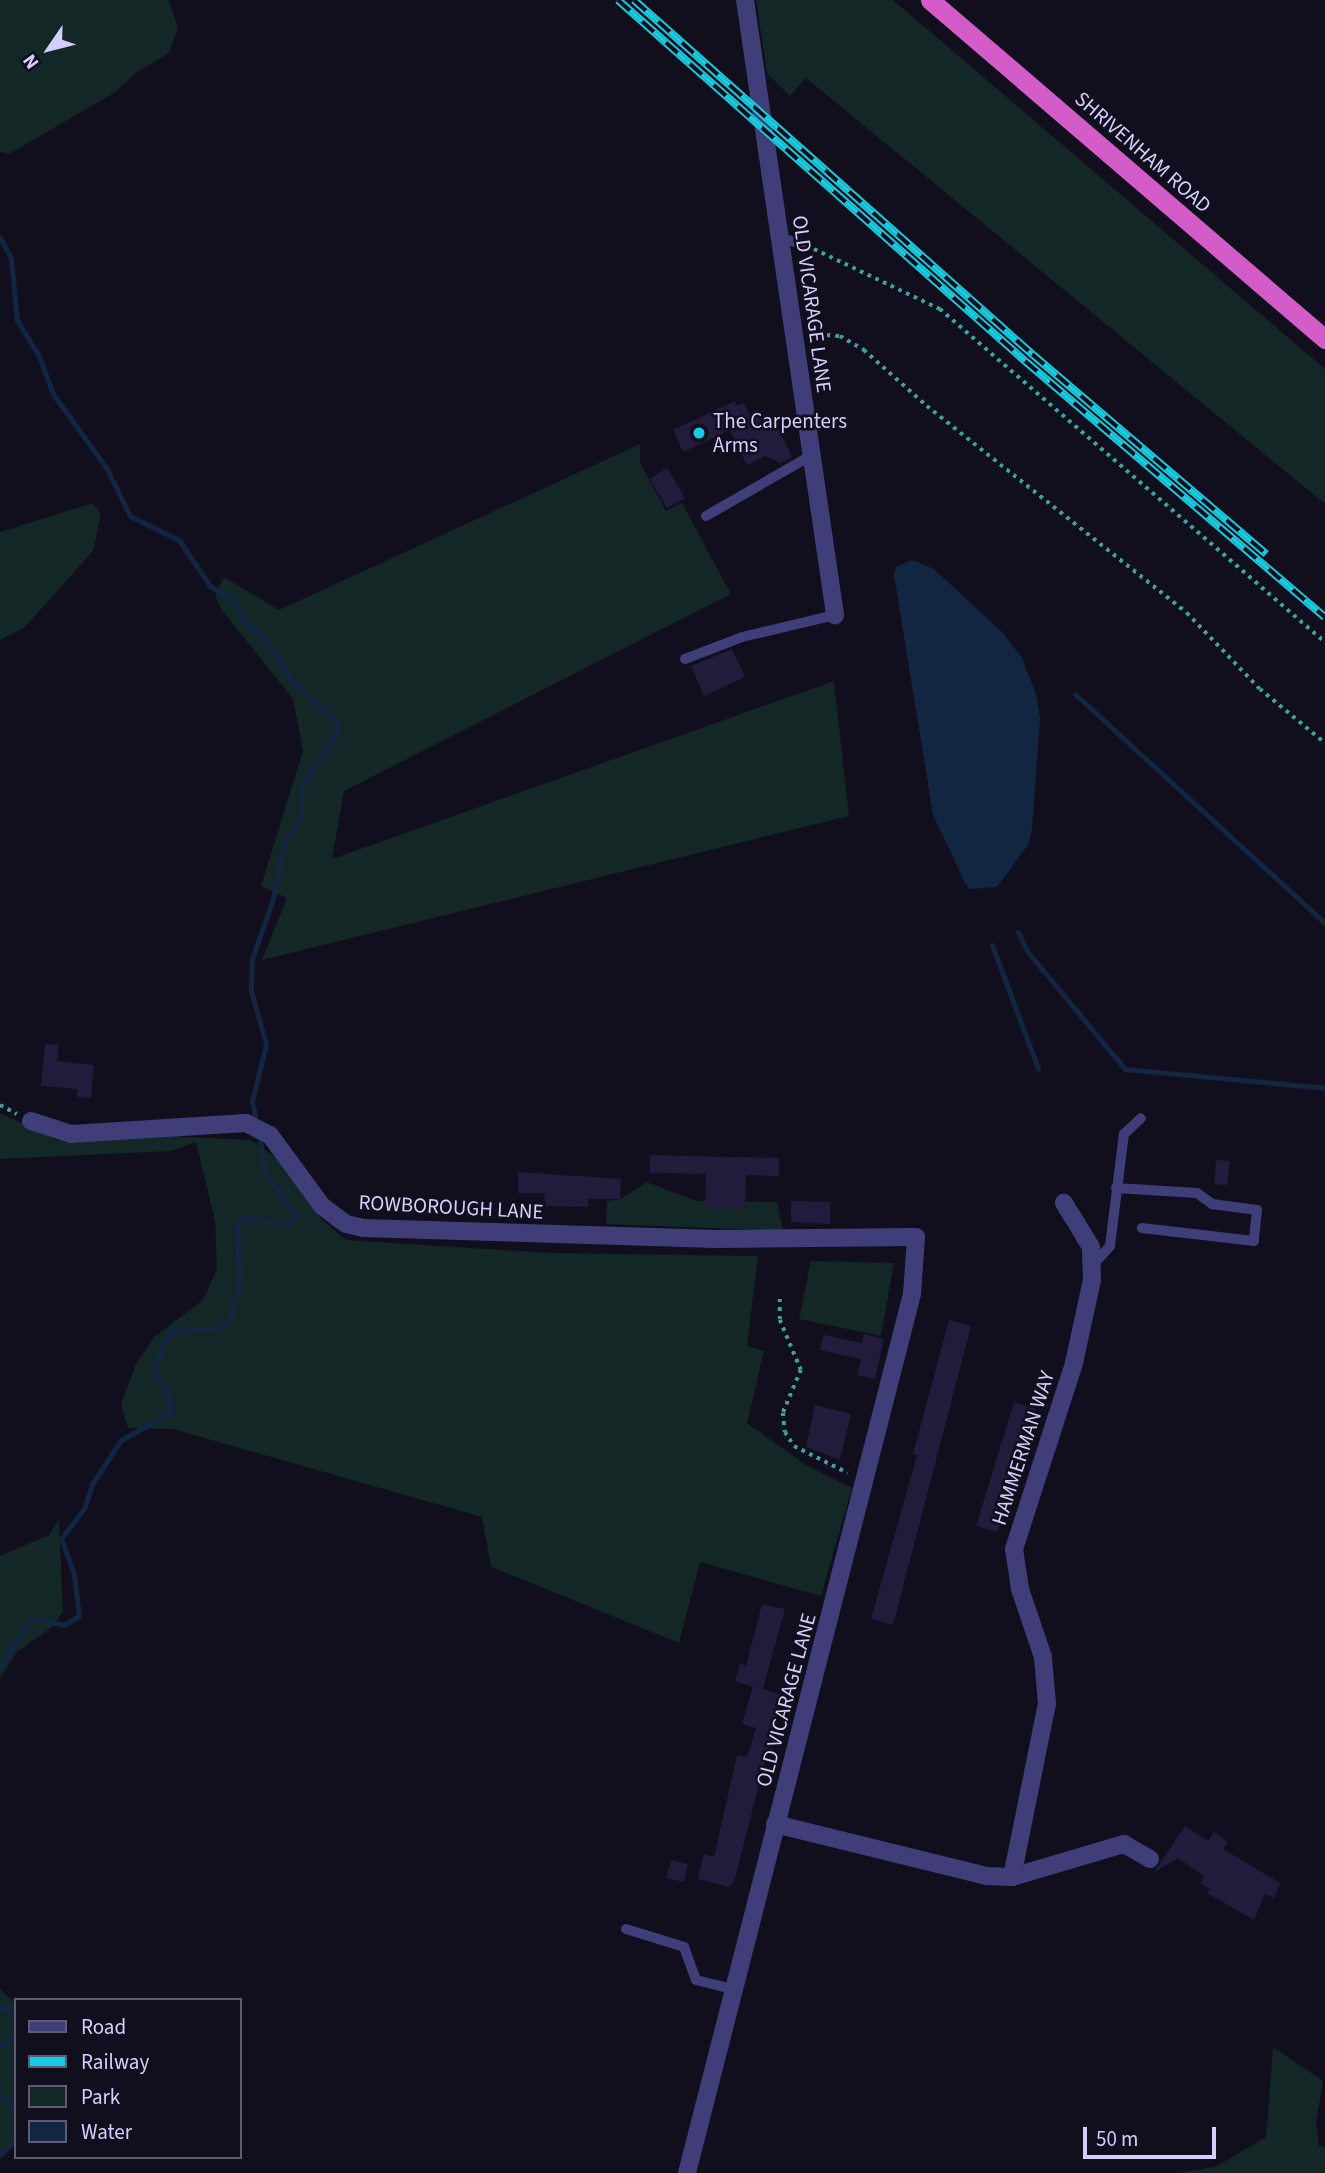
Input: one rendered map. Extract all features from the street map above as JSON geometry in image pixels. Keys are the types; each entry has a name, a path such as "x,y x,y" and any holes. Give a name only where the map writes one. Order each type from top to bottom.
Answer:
{"highway":[{"name":"SHRIVENHAM ROAD","path":"930,0 1325,339"}],"street":[{"name":"OLD VICARAGE LANE","path":"745,0 835,615"},
{"name":"ROWBOROUGH LANE","path":"31,1121 71,1134 255,1126 322,1206 346,1224 363,1228 704,1239 916,1237"},
{"name":"HAMMERMAN WAY","path":"1012,1877 1047,1704 1044,1657 1020,1589 1014,1549 1074,1363 1093,1265 1084,1231 1064,1203"},
{"name":"OLD VICARAGE LANE","path":"687,2173 775,1824 867,1479 912,1294 916,1237"},
{"path":"775,1824 966,1874 1012,1877 1124,1844 1150,1859"}],"lane":[{"path":"779,237 803,245"},
{"path":"706,516 812,455"},
{"path":"685,659 742,637 835,615"},
{"path":"1093,1265 1110,1247 1124,1134 1140,1118"},
{"path":"1116,1188 1197,1194 1212,1204 1257,1210 1254,1241 1142,1228"},
{"path":"626,1929 684,1947 696,1980 733,1989"}],"path":[{"path":"803,245 940,309 1325,642"},
{"path":"794,338 822,333 840,336 864,350 927,406 1187,613 1260,688 1325,743"},
{"path":"780,1299 780,1320 801,1370 783,1413 785,1432 794,1446 809,1455 867,1479"}],"green space":[{"path":"0,0 169,0 178,28 169,53 137,72 114,93 9,154 0,152"},
{"path":"756,0 893,0 1325,369 1325,504 806,78 790,96 767,73"},
{"path":"640,444 640,462 666,511 682,503 731,594 344,791 332,859 834,681 849,816 262,960 287,898 261,886 303,751 293,699 221,609 215,595 224,577 279,610"},
{"path":"93,503 101,514 93,551 25,627 0,640 0,532"},
{"path":"0,1113 57,1140 77,1142 166,1136 251,1140 275,1157 321,1219 346,1240 549,1253 758,1256 747,1346 764,1351 747,1423 806,1465 852,1488 821,1596 700,1562 679,1643 491,1567 482,1517 173,1429 128,1428 121,1404 136,1364 154,1337 203,1300 217,1269 215,1221 196,1142 171,1151 0,1159"},
{"path":"647,1182 696,1201 777,1202 783,1231 606,1224 607,1201 621,1199"},
{"path":"811,1261 894,1263 881,1336 799,1319"},
{"path":"59,1519 63,1612 51,1628 16,1653 0,1679 0,1556 49,1535"},
{"path":"0,1989 14,2002 14,2146 0,2156"},
{"path":"1273,2047 1323,2081 1316,2123 1319,2146 1325,2147 1325,2173 1177,2173 1215,2167 1266,2137"}],"water":[{"path":"912,560 934,569 1003,633 1022,658 1036,694 1040,718 1032,830 1028,845 997,887 971,889 966,885 933,815 894,575 896,567"}],"building":[{"name":"The Carpenters Arms","path":"735,401 737,406 744,403 749,414 755,410 762,423 773,418 792,457 781,463 765,456 747,465 730,430 683,452 673,430"},
{"path":"667,468 685,498 667,508 650,479"},
{"path":"732,649 745,677 704,696 691,666"},
{"path":"45,1044 59,1045 57,1061 94,1065 91,1098 77,1097 77,1089 41,1086"},
{"path":"650,1155 779,1158 779,1176 746,1175 745,1209 705,1208 706,1174 650,1173"},
{"path":"1216,1160 1230,1161 1227,1185 1214,1184"},
{"path":"518,1172 621,1179 620,1199 588,1199 588,1207 546,1206 544,1193 518,1193"},
{"path":"791,1201 830,1202 830,1224 791,1222"},
{"path":"949,1320 971,1326 893,1625 871,1619 917,1455 913,1454"},
{"path":"864,1334 884,1339 875,1379 857,1375 861,1359 820,1350 824,1335 862,1343"},
{"path":"1014,1402 1036,1409 998,1532 976,1526"},
{"path":"815,1405 851,1414 840,1460 806,1447"},
{"path":"762,1604 785,1609 763,1689 782,1695 734,1882 729,1887 698,1879 704,1854 714,1857 737,1755 747,1757 756,1728 742,1724 753,1687 735,1681 740,1664 746,1666"},
{"path":"1185,1826 1208,1841 1214,1832 1228,1842 1223,1849 1280,1883 1274,1898 1265,1894 1254,1920 1207,1893 1210,1889 1200,1883 1204,1876 1178,1858 1154,1872"},
{"path":"671,1860 688,1864 684,1882 666,1878"}],"waterway":[{"path":"0,238 11,258 17,320 39,356 53,394 107,469 130,516 179,540 210,586 231,598 246,624 263,636 292,681 338,723 338,731 301,787 301,818 285,840 273,899 252,959 251,991 266,1044 252,1101 256,1122"},
{"path":"1075,694 1325,923"},
{"path":"1018,932 1027,951 1125,1069 1325,1088"},
{"path":"992,945 1038,1069"},
{"path":"0,1667 32,1618 64,1625 79,1616 74,1574 61,1539 84,1509 92,1484 121,1440 170,1413 170,1398 154,1369 167,1336 174,1331 216,1329 229,1321 239,1285 237,1222 246,1217 283,1224 297,1217 266,1175 259,1135"},
{"path":"0,2008 14,2012"},
{"path":"0,2046 14,2037"},
{"path":"0,2094 14,2106"},
{"path":"0,2155 14,2142"}],"railway":[{"path":"618,0 1025,361 1325,617"},
{"path":"634,0 1032,354 1266,554"}],"place":[{"name":"The Carpenters Arms","path":"699,433"}]}
